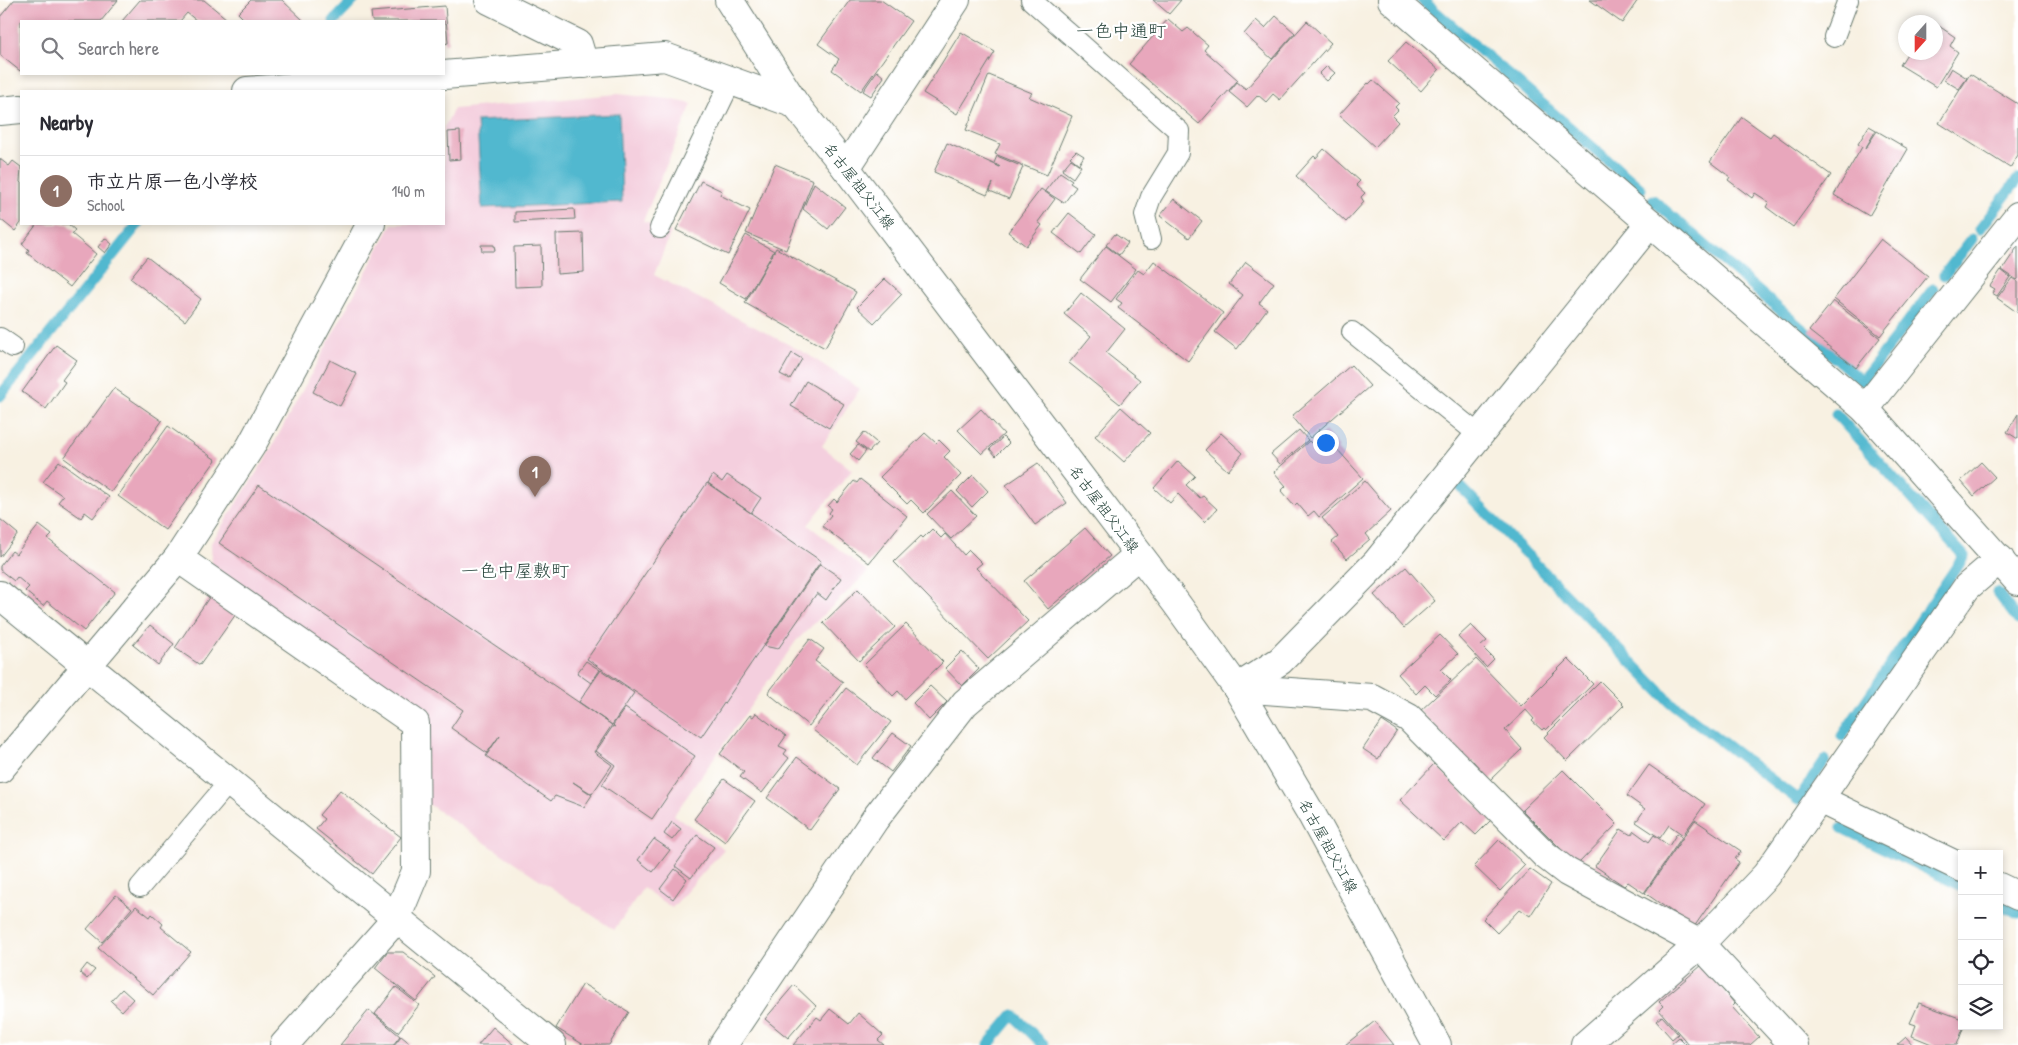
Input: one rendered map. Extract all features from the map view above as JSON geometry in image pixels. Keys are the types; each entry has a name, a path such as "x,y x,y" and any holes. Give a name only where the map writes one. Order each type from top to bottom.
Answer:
{"street":[{"path":"489,0 578,44 584,64"},
{"name":"名古屋祖父江線","path":"729,0 795,104 846,168 1176,603 1237,688 1313,817 1437,1045"},
{"path":"846,168 956,0"},
{"path":"1392,0 1865,409 2018,581"},
{"path":"272,90 425,84 584,64 664,57 795,104"},
{"path":"0,111 20,109"},
{"path":"1865,409 2018,216"},
{"path":"1237,688 1280,660 1377,562 1650,223"},
{"path":"0,769 178,558 251,446 370,225"},
{"path":"723,1045 876,819 965,703 1138,555"},
{"path":"178,558 415,723 416,871 396,918 284,1045"},
{"path":"1585,1045 1700,944 1766,875 1967,587 2000,559"},
{"path":"0,595 552,1045"},
{"path":"1237,688 1372,698 1409,718 1545,855 1567,872 1700,944 1794,1045"},
{"path":"1819,799 1958,866"},
{"path":"2003,889 2018,896"}],"lane":[{"path":"1031,0 1179,131 1178,152 1151,197 1145,215 1151,239"},
{"path":"1834,37 1848,0"},
{"path":"660,228 731,81"},
{"path":"1352,332 1479,435"},
{"path":"140,887 229,782"}],"shaded area":[{"path":"617,94 669,99 692,104 643,221 671,232 654,275 807,354 860,389 822,446 852,470 808,525 868,572 796,641 674,815 724,849 672,908 643,888 614,930 427,803 425,715 212,567 211,543 266,458 391,225 445,225 445,125 454,109"}],"water":[{"path":"619,114 622,202 482,208 477,121"}],"building":[{"path":"14,0 118,0 102,20 20,20 20,71 0,55 0,17"},
{"path":"140,0 204,0 227,19 196,20 187,13 181,20 123,20"},
{"path":"251,0 282,0 303,20 245,20 238,13"},
{"path":"850,0 881,0 911,21 861,91 832,70 839,59 818,44"},
{"path":"1153,0 1181,0 1169,14"},
{"path":"1590,0 1638,0 1622,23"},
{"path":"445,6 448,43 445,44 445,20 372,20 371,12"},
{"path":"1276,16 1295,33 1272,59 1244,34 1256,20 1265,28"},
{"path":"1168,19 1183,32 1188,28 1208,45 1204,50 1238,80 1199,124 1129,64"},
{"path":"1307,21 1331,43 1280,100 1273,94 1266,102 1258,95 1247,107 1229,92 1237,82 1246,89"},
{"path":"1943,29 1955,37 1950,46 1958,52 1936,87 1900,65 1903,60 1943,60"},
{"path":"961,32 995,52 957,114 923,93"},
{"path":"1406,42 1439,70 1421,91 1388,61"},
{"path":"1327,66 1335,73 1327,81 1319,74"},
{"path":"1951,68 1967,78 1959,89 1944,80"},
{"path":"877,71 884,77 871,96 863,91"},
{"path":"1970,74 2018,104 2018,155 2010,168 1939,123"},
{"path":"989,75 1032,93 1029,97 1072,116 1047,175 995,154 1000,144 966,130"},
{"path":"1373,80 1399,103 1395,107 1398,110 1392,116 1398,122 1375,147 1339,115"},
{"path":"1742,117 1770,137 1773,133 1831,175 1793,227 1766,207 1769,202 1755,193 1752,198 1728,180 1730,177 1710,162"},
{"path":"1869,126 1876,130 1865,149 1877,131 1908,149 1869,216 1834,195 1862,147 1858,144"},
{"path":"460,131 461,159 449,160 448,132"},
{"path":"947,143 1000,167 994,163 997,156 1023,167 1009,199 990,191 993,183 987,195 934,172"},
{"path":"1324,149 1360,181 1356,185 1365,193 1361,197 1364,202 1346,222 1296,176 1314,156 1316,158"},
{"path":"1076,151 1084,156 1079,164 1070,157"},
{"path":"0,159 9,166 13,161 20,166 20,224 15,231 0,219"},
{"path":"1071,159 1081,166 1073,178 1062,170"},
{"path":"775,164 813,180 786,250 746,233"},
{"path":"1060,172 1072,180 1070,183 1076,187 1064,203 1045,191"},
{"path":"701,181 722,191 720,195 750,210 728,255 676,230"},
{"path":"814,183 845,207 828,229 803,209"},
{"path":"1041,189 1055,199 1038,222 1042,225 1026,246 1008,232"},
{"path":"1174,199 1202,221 1189,238 1160,216"},
{"path":"574,209 575,219 515,222 515,212"},
{"path":"1069,213 1096,234 1081,254 1053,233"},
{"path":"36,225 69,225 75,230 72,234 96,254 70,287 27,253 29,250 22,244"},
{"path":"583,233 584,272 557,274 556,234"},
{"path":"1115,234 1128,243 1119,255 1106,245"},
{"path":"746,235 774,251 746,299 719,283"},
{"path":"105,238 112,244 105,253 98,247"},
{"path":"1881,239 1928,276 1880,336 1834,299"},
{"path":"481,245 494,245 495,251 482,251"},
{"path":"541,246 542,286 515,287 514,247"},
{"path":"1106,246 1136,269 1111,302 1080,279"},
{"path":"2018,246 2018,279 2017,280 2002,270"},
{"path":"776,248 856,292 825,348 745,303"},
{"path":"147,257 201,299 185,321 130,278"},
{"path":"1154,261 1223,313 1188,361 1118,308 1122,303 1116,299 1138,270 1144,274"},
{"path":"1246,262 1274,283 1259,303 1267,309 1237,349 1215,332 1243,295 1229,284"},
{"path":"2001,270 2010,277 1997,296 1992,293 1995,289 1990,286"},
{"path":"2012,278 2018,282 2018,313 1997,298"},
{"path":"885,279 902,294 874,323 857,307"},
{"path":"1081,293 1125,329 1106,353 1140,380 1120,404 1069,363 1091,336 1064,314"},
{"path":"1833,301 1880,338 1856,368 1809,331"},
{"path":"56,345 77,360 62,380 65,382 46,409 22,392"},
{"path":"792,353 802,359 790,379 780,374"},
{"path":"330,360 357,374 340,406 313,392"},
{"path":"1351,365 1370,386 1310,438 1292,416"},
{"path":"806,381 844,404 829,428 791,406"},
{"path":"114,388 162,421 111,492 64,458"},
{"path":"1121,407 1150,433 1124,462 1095,436"},
{"path":"981,409 1004,434 982,454 958,430"},
{"path":"2018,414 2018,439 2007,432"},
{"path":"168,426 216,460 165,530 118,496"},
{"path":"1299,430 1308,440 1280,464 1271,454"},
{"path":"1325,431 1339,447 1337,449 1363,478 1319,517 1314,511 1308,516 1297,503 1294,506 1281,491 1286,486 1274,472 1309,441 1311,443"},
{"path":"864,432 877,443 869,452 856,442"},
{"path":"925,433 936,443 939,440 950,451 944,457 961,475 924,513 911,500 907,504 880,477"},
{"path":"1221,433 1243,453 1228,471 1205,450"},
{"path":"1003,437 1009,443 996,456 990,449"},
{"path":"858,445 866,451 858,461 850,454"},
{"path":"59,461 109,497 93,518 85,512 81,518 58,502 63,496 43,482"},
{"path":"1178,461 1195,476 1186,485 1200,498 1203,496 1217,509 1205,522 1178,494 1170,503 1154,488"},
{"path":"1981,462 1995,477 1974,496 1961,481"},
{"path":"1038,463 1067,503 1035,525 1006,485"},
{"path":"713,475 722,482 727,475 761,498 751,513 708,483"},
{"path":"973,475 988,491 972,507 957,491"},
{"path":"860,479 907,516 869,563 822,526 831,515 829,513 832,509 828,506 834,499 837,502 854,481 857,483"},
{"path":"1365,481 1391,511 1366,534 1370,539 1347,559 1332,542 1338,537 1322,518"},
{"path":"707,483 821,561 701,737 587,659"},
{"path":"259,485 612,725 594,752 612,765 592,794 573,782 592,795 584,807 555,796 551,801 486,756 500,735 487,753 451,728 463,710 219,543"},
{"path":"952,491 976,516 951,539 927,514"},
{"path":"0,519 18,534 0,557"},
{"path":"39,525 52,535 48,539 115,592 84,631 47,601 43,606 25,591 29,587 17,577 14,581 0,570 0,566 12,551 16,554"},
{"path":"1085,528 1110,556 1048,609 1024,581"},
{"path":"932,529 941,538 945,534 964,555 969,550 982,563 976,568 1028,621 988,659 894,562 921,536 923,538"},
{"path":"820,564 841,578 826,600 817,593 778,649 764,646"},
{"path":"1406,567 1435,601 1404,628 1374,595"},
{"path":"858,589 895,627 859,661 823,623"},
{"path":"210,596 236,614 200,665 175,648"},
{"path":"906,624 943,662 905,699 898,691 893,696 864,665"},
{"path":"150,625 174,644 158,665 133,645"},
{"path":"1471,625 1487,641 1481,646 1494,659 1486,667 1458,637"},
{"path":"1440,635 1458,654 1441,670 1451,680 1435,695 1425,685 1416,694 1398,674"},
{"path":"810,639 824,649 815,661 843,682 809,726 768,693"},
{"path":"962,651 979,669 962,686 945,668"},
{"path":"1476,659 1521,706 1568,659 1593,684 1546,730 1544,728 1542,730 1532,721 1534,719 1526,710 1505,730 1522,749 1490,780 1473,761 1470,763 1420,711"},
{"path":"586,661 600,670 591,683 577,673"},
{"path":"601,670 634,693 612,725 579,702"},
{"path":"1600,681 1624,705 1567,761 1544,737"},
{"path":"930,686 947,702 929,720 913,703"},
{"path":"846,688 891,722 857,765 813,730"},
{"path":"625,708 695,756 652,819 602,785 615,765 596,751 613,726 615,727 613,725"},
{"path":"756,713 786,736 779,746 787,750 784,754 789,758 762,793 740,777 744,772 720,754 750,715 753,717"},
{"path":"1382,721 1397,731 1378,759 1363,749"},
{"path":"893,733 911,746 891,772 873,758"},
{"path":"797,757 840,789 810,830 767,798"},
{"path":"1434,764 1491,820 1476,835 1462,822 1444,841 1400,800"},
{"path":"1649,765 1705,804 1683,835 1669,825 1660,838 1636,822 1645,809 1627,796"},
{"path":"1563,770 1617,824 1577,865 1522,810"},
{"path":"724,779 755,801 725,842 694,819"},
{"path":"340,790 401,837 372,874 316,829 324,819 319,815"},
{"path":"1695,820 1741,851 1735,859 1739,862 1694,927 1645,893"},
{"path":"672,822 681,829 672,840 664,834"},
{"path":"1621,829 1631,835 1634,831 1649,842 1654,835 1669,846 1677,833 1682,837 1644,893 1628,882 1624,886 1595,866"},
{"path":"697,835 714,847 691,878 675,866"},
{"path":"654,839 670,850 653,872 638,860"},
{"path":"1499,840 1525,865 1500,891 1474,866"},
{"path":"675,869 687,879 673,899 660,889"},
{"path":"1530,869 1551,884 1530,916 1520,909 1497,933 1483,919"},
{"path":"116,895 132,908 102,942 87,929"},
{"path":"136,906 150,917 152,914 163,924 161,927 191,952 153,995 98,948"},
{"path":"387,952 403,952 435,977 416,1001 375,968"},
{"path":"87,964 95,970 87,979 80,973"},
{"path":"1702,965 1735,1004 1732,1007 1759,1037 1750,1045 1689,1045 1659,1010 1663,1006 1659,1002"},
{"path":"583,984 629,1012 609,1045 584,1045 556,1028"},
{"path":"794,985 816,1006 788,1038 765,1019"},
{"path":"396,987 419,1005 398,1032 375,1014"},
{"path":"122,989 133,999 122,1011 111,1001"},
{"path":"1919,1003 1958,1018 1958,1030 1963,1030 1957,1045 1934,1045 1912,1036 1916,1025 1910,1023"},
{"path":"830,1009 849,1024 858,1013 883,1035 878,1040 884,1045 793,1045 817,1017 821,1020"},
{"path":"369,1010 400,1036 393,1045 340,1045"},
{"path":"1662,1016 1678,1034 1672,1039 1656,1021"},
{"path":"1375,1021 1394,1045 1345,1045"},
{"path":"493,1027 514,1045 478,1045"},
{"path":"401,1036 411,1044 394,1045"},
{"path":"1679,1037 1687,1045 1670,1045"},
{"path":"1906,1037 1913,1045 1897,1045"}],"waterway":[{"path":"335,20 354,0"},
{"path":"1422,0 1641,189"},
{"path":"1980,229 2018,179"},
{"path":"1653,200 1862,381 1933,289"},
{"path":"0,396 137,225"},
{"path":"1944,275 1972,239"},
{"path":"1836,414 1964,556 1842,736"},
{"path":"1461,487 1670,702 1798,800 1825,760"},
{"path":"1997,592 2018,620"},
{"path":"1842,828 1958,884"},
{"path":"2003,906 2018,913"},
{"path":"988,1045 1013,1015 1044,1045"}],"place":[{"name":"市立片原一色小学校","path":"535,497"}],"district":[{"name":"一色中通町","path":"1121,31"},
{"name":"一色中屋敷町","path":"515,571"}]}
